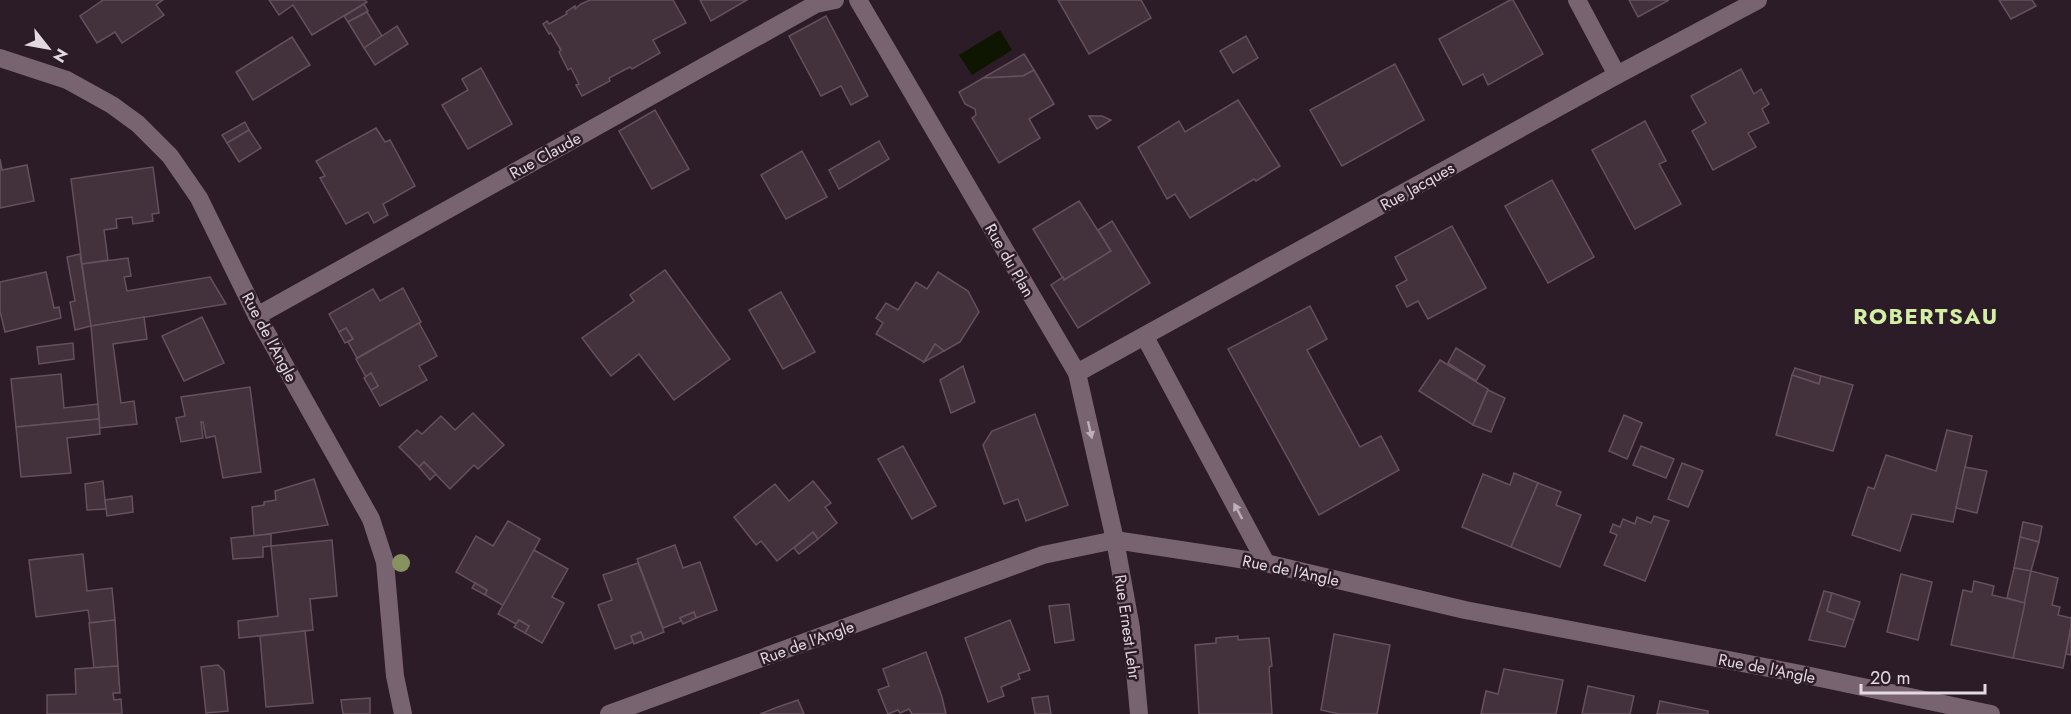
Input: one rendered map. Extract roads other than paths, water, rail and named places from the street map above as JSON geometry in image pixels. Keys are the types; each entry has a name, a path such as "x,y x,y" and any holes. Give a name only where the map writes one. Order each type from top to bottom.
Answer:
{"street":[{"name":"Rue Claude","path":"257,316 816,4 836,0"},
{"name":"Rue du Plan","path":"858,0 1077,373 1115,540"},
{"path":"1577,0 1617,75"},
{"name":"Rue Jacques","path":"1077,373 1617,75 1758,0"},
{"name":"Rue de l'Angle","path":"0,58 67,80 112,105 138,124 170,156 199,198 257,316 371,519 385,562 395,676 403,714"},
{"path":"1144,337 1266,562"},
{"name":"Rue de l'Angle","path":"609,714 1043,555 1115,540 1266,562 1465,610 1801,674 1991,714"},
{"name":"Rue Ernest Lehr","path":"1115,540 1131,628 1139,714"}],"district":[{"name":"ROBERTSAU","path":"1926,316"}]}
